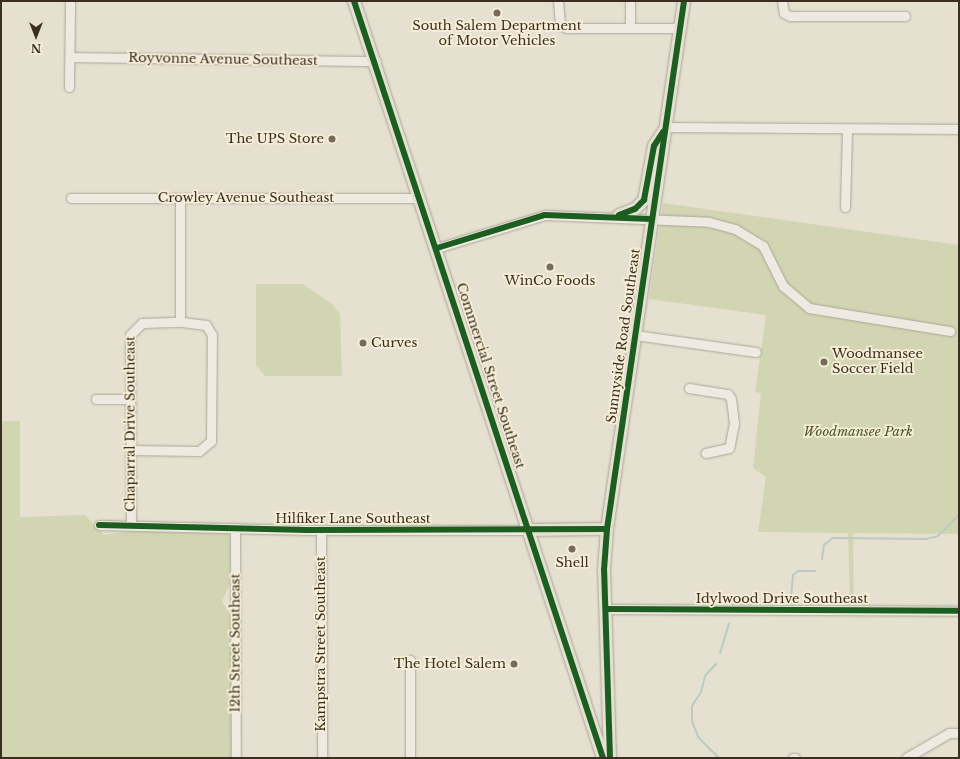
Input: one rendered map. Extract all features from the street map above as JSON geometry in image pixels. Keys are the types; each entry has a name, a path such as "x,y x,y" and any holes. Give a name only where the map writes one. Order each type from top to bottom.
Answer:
{"main road":[{"name":"Commercial Street Southeast","path":"354,1 376,62 530,530 603,758"},
{"name":"Sunnyside Road Southeast","path":"610,758 606,609 607,529 684,1"},
{"path":"619,215 635,209 644,200 654,146 665,127"},
{"name":"Hilfiker Lane Southeast","path":"530,530 607,529"}],"street":[{"path":"69,87 71,57 70,1"},
{"path":"558,1 560,25 567,28 680,28"},
{"path":"630,1 630,28"},
{"path":"782,1 784,13 797,17 905,16"},
{"name":"Royvonne Avenue Southeast","path":"71,57 376,62"},
{"path":"665,127 959,130"},
{"path":"845,207 847,129"},
{"name":"Crowley Avenue Southeast","path":"71,198 420,198"},
{"path":"130,450 199,451 212,441 212,335 206,325 180,322 180,198"},
{"path":"437,248 538,216 619,215 652,219 709,222 745,235 767,251 783,286 809,308 950,331"},
{"name":"Chaparral Drive Southeast","path":"130,526 130,399 132,329 142,323 180,322"},
{"path":"635,335 756,352"},
{"path":"689,388 728,394 731,399 734,423 729,448 706,453"},
{"path":"96,399 130,399"},
{"name":"Hilfiker Lane Southeast","path":"99,525 321,530 530,530"},
{"name":"12th Street Southeast","path":"235,528 236,758"},
{"name":"Kampstra Street Southeast","path":"321,530 322,758"},
{"name":"Idylwood Drive Southeast","path":"606,609 959,611"},
{"path":"410,660 410,758"},
{"path":"906,758 949,733 959,733"}],"green space":[{"name":"Woodmansee Park","path":"663,203 959,245 959,534 853,533 854,602 850,602 848,533 758,532 766,477 753,468 761,393 755,392 766,315 649,299"},
{"path":"256,284 303,284 332,304 340,314 342,376 265,376 256,365"},
{"path":"1,421 20,421 20,517 85,515 104,535 137,530 225,531 230,536 230,584 222,601 240,631 240,758 1,758"}],"waterway":[{"path":"822,559 824,545 833,538 926,539 938,536 959,515"},
{"path":"791,598 793,575 798,571 815,571"},
{"path":"720,653 729,623"},
{"path":"716,664 705,676 701,692 692,706 692,721 698,737 719,758"}],"cycle path":[{"path":"354,1 603,758"},
{"path":"610,758 604,570 607,529 684,1"},
{"path":"619,215 635,209 644,200 654,146 663,132"},
{"path":"437,248 545,215 652,219"},
{"path":"99,525 307,530 607,529"},
{"path":"606,609 959,611"}],"place":[{"name":"South Salem Department of Motor Vehicles","path":"497,13"},
{"name":"The UPS Store","path":"332,139"},
{"name":"WinCo Foods","path":"550,267"},
{"name":"Curves","path":"363,343"},
{"name":"Woodmansee Soccer Field","path":"824,362"},
{"name":"Shell","path":"572,549"},
{"name":"The Hotel Salem","path":"514,664"}]}
